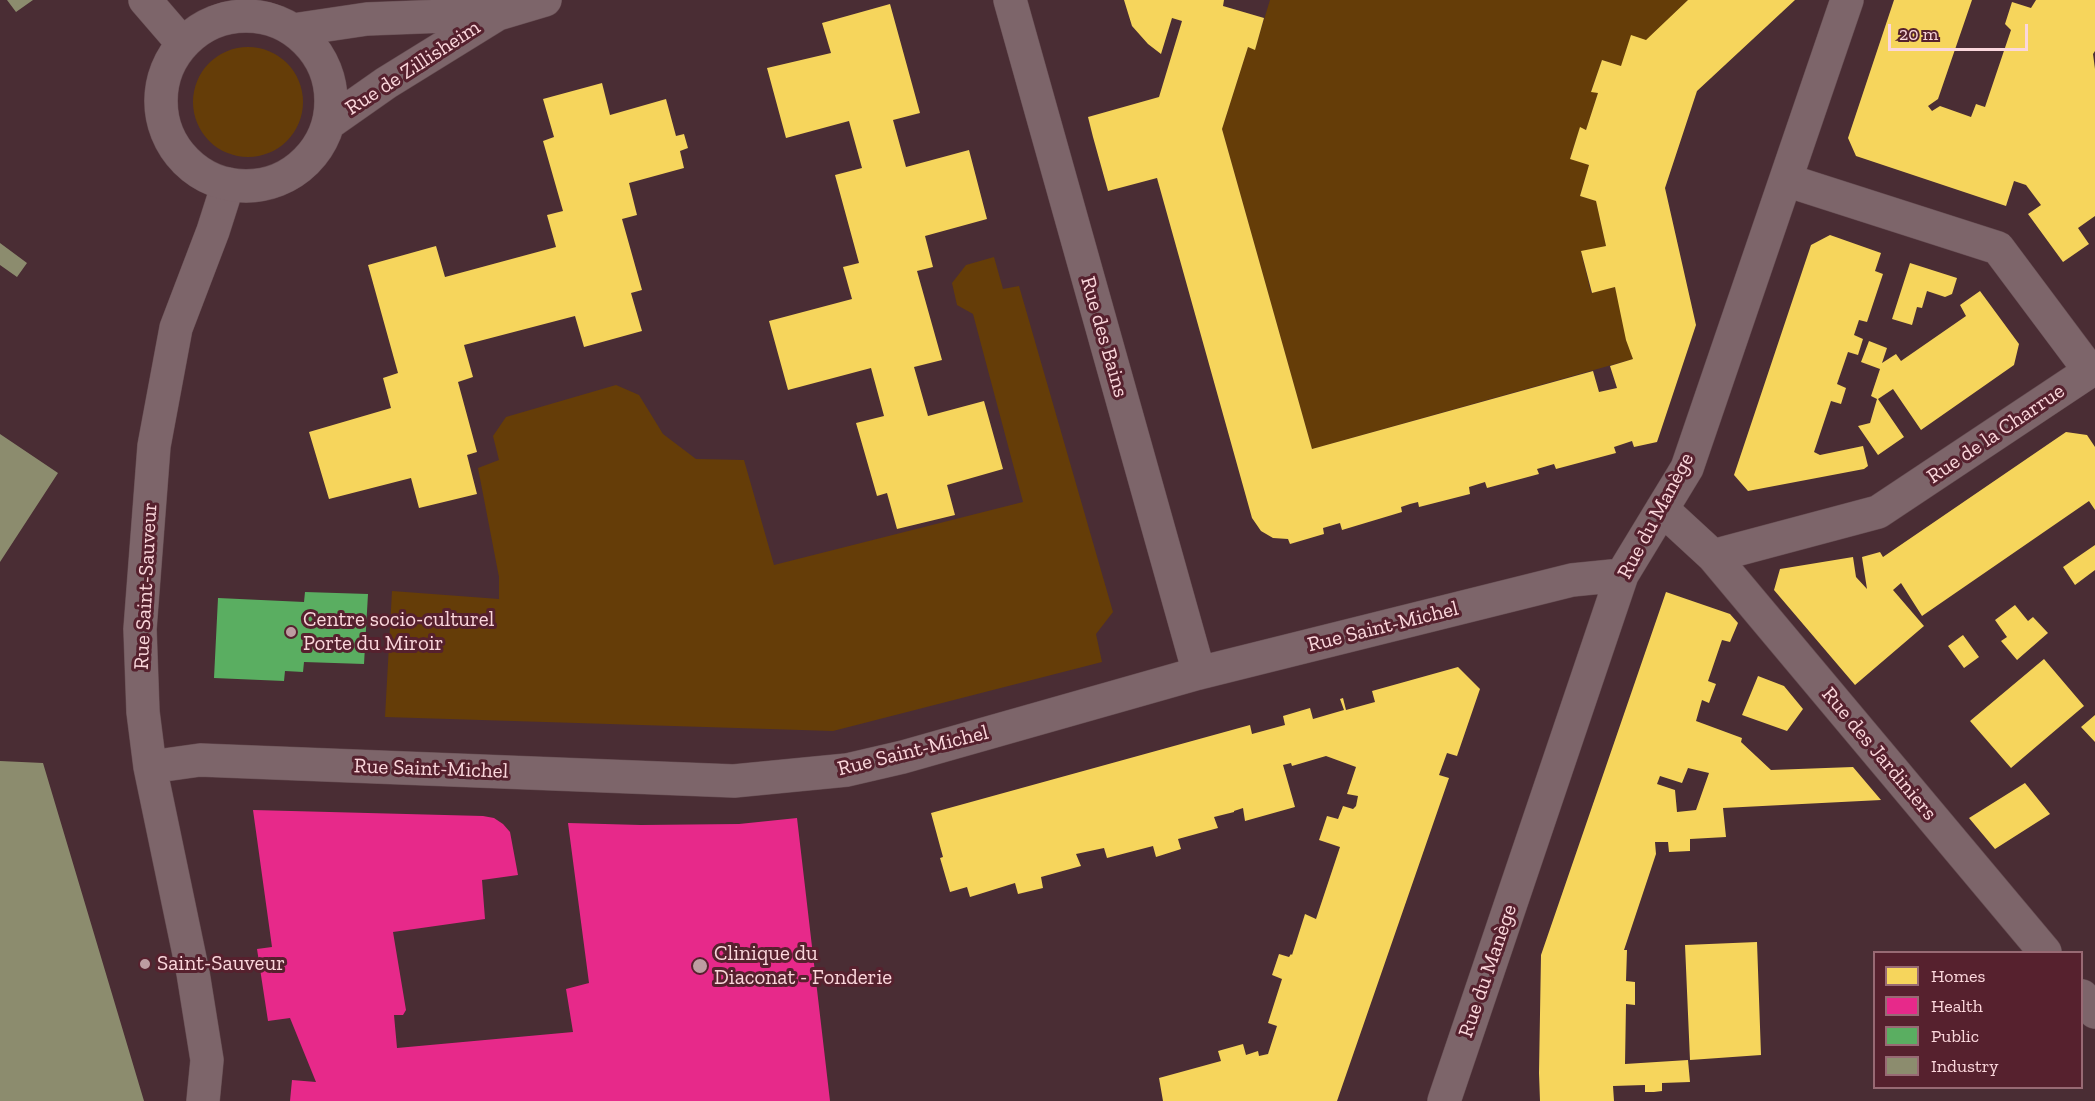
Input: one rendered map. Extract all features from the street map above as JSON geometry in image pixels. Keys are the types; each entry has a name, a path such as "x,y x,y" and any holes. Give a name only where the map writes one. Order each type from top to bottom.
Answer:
{"street":[{"path":"145,0 183,44"},
{"name":"Rue de Zillisheim","path":"293,30 367,19 498,14 545,0"},
{"name":"Rue des Bains","path":"1010,0 1199,673"},
{"name":"Rue du Manège","path":"1444,1101 1622,575 1687,468 1847,0"},
{"name":"Rue de Zillisheim","path":"329,123 386,83 498,14"},
{"path":"236,17 266,18 293,30 313,47 326,70 332,96 329,123 315,152 291,174 260,186 228,184 201,173 178,153 165,127 161,98 167,68 183,44 207,26 236,17"},
{"name":"Rue de la Charrue","path":"1713,556 1878,512 2090,371 1998,248 1786,180"},
{"name":"Rue Saint-Sauveur","path":"203,1101 207,1060 193,974 150,767 143,712 140,629 154,446 176,328 213,231 228,184"},
{"path":"1662,509 1713,556"},
{"name":"Rue des Jardiniers","path":"1713,556 2044,951"},
{"name":"Rue Saint-Michel","path":"150,767 200,760 734,781 847,770 1199,673 1572,580 1622,575"},
{"path":"2083,997 2095,1012"}],"shaded area":[{"path":"1270,0 1688,0 1621,66 1602,60 1591,91 1598,93 1586,130 1580,128 1570,158 1589,165 1580,196 1596,201 1606,246 1581,252 1591,293 1615,287 1633,359 1312,449 1222,129 1248,47 1255,49"},
{"path":"248,47 269,52 287,63 298,81 303,102 298,123 287,141 269,152 248,157 227,152 209,141 198,123 193,102 198,81 209,63 227,52"},
{"path":"994,257 1003,289 1019,286 1113,612 1096,634 1102,662 833,731 385,717 392,591 499,599 499,577 478,468 499,460 493,436 506,417 616,385 639,395 663,434 696,459 744,460 774,565 1023,502 973,314 957,305 952,283 966,265"}],"building: Homes":[{"path":"1124,0 1224,0 1223,6 1264,18 1255,50 1248,47 1222,129 1312,449 1593,371 1599,392 1617,388 1610,366 1633,359 1626,340 1615,287 1592,293 1581,251 1606,246 1596,201 1580,196 1589,165 1570,159 1580,127 1586,130 1598,93 1591,92 1602,60 1621,66 1631,35 1646,40 1688,0 1795,0 1697,91 1665,188 1696,325 1657,442 1634,447 1632,441 1614,447 1616,453 1556,469 1554,464 1537,469 1539,474 1487,488 1485,482 1469,487 1470,494 1419,507 1418,502 1410,504 1401,507 1402,512 1342,530 1340,523 1323,528 1324,534 1290,544 1288,539 1273,538 1261,531 1252,518 1157,178 1108,191 1093,137 1088,117 1159,97 1182,21 1172,18 1161,54 1148,44 1132,26"},
{"path":"1894,0 1972,0 1938,99 1928,106 1932,111 1940,106 1971,117 1976,104 1985,107 2011,30 2005,24 2012,2 2031,8 2036,0 2095,0 2095,51 2093,54 2095,69 2095,216 2078,228 2089,244 2063,262 2028,214 2041,205 2026,185 2014,181 2006,206 1856,156 1848,138"},
{"path":"890,4 920,113 893,120 906,167 969,150 987,219 925,236 933,267 917,271 942,360 914,367 928,416 984,401 1003,469 947,485 955,515 897,529 887,493 877,496 856,423 884,416 871,368 788,390 769,321 852,299 843,267 859,263 835,175 862,168 849,121 786,138 767,68 831,53 822,23"},
{"path":"602,83 610,115 666,99 676,136 684,134 688,148 680,151 684,168 629,183 637,215 622,219 642,290 631,293 642,331 584,347 575,316 464,345 473,377 458,382 477,452 467,455 477,494 419,508 411,478 329,499 309,432 391,408 383,378 398,373 368,265 436,246 445,277 556,247 547,215 563,211 543,141 554,137 543,99"},
{"path":"1830,235 1881,253 1875,271 1883,274 1867,322 1859,320 1854,335 1863,339 1858,355 1848,352 1837,384 1846,388 1841,404 1831,401 1814,452 1820,455 1863,446 1868,466 1864,469 1748,491 1734,475 1811,245"},
{"path":"1910,263 1957,278 1952,294 1945,297 1927,291 1922,308 1917,307 1912,325 1892,319"},
{"path":"1980,291 2019,344 2014,365 1921,430 1893,389 1878,399 1904,437 1878,455 1858,426 1870,423 1877,399 1871,396 1880,369 1861,362 1869,341 1887,348 1882,363 1896,354 1901,361 1966,316 1960,305"},
{"path":"2066,432 2087,435 2095,447 2095,510 2089,501 1922,616 1901,583 1893,590 1924,626 1855,685 1774,590 1780,569 1853,557 1856,577 1867,589 1862,557 1880,552 1883,557"},
{"path":"2095,545 2095,570 2075,585 2063,567"},
{"path":"1666,592 1730,614 1738,623 1730,642 1722,640 1708,681 1716,684 1709,703 1702,700 1696,721 1742,738 1741,742 1771,770 1853,767 1881,800 1723,808 1726,837 1690,839 1690,851 1669,852 1668,842 1655,842 1656,854 1624,950 1627,950 1626,981 1635,982 1635,1005 1626,1004 1625,1064 1688,1060 1690,1082 1662,1083 1662,1091 1654,1092 1645,1092 1645,1085 1613,1086 1614,1101 1540,1101 1541,955","holes":["1688,768 1709,773 1696,810 1677,812 1675,790 1657,784 1660,776 1682,783"]},
{"path":"2015,605 2028,621 2033,617 2048,633 2017,660 2001,641 2007,637 1995,620"},
{"path":"1963,635 1979,657 1964,668 1948,646"},
{"path":"2044,659 2084,706 2011,768 1970,721"},
{"path":"1458,667 1480,689 1457,756 1447,753 1439,775 1449,778 1337,1101 1163,1101 1159,1078 1221,1061 1218,1051 1243,1044 1246,1055 1258,1051 1259,1056 1268,1054 1277,1026 1268,1023 1282,979 1272,975 1279,954 1289,957 1292,955 1305,914 1316,919 1340,847 1319,840 1327,816 1338,819 1343,806 1353,809 1356,806 1358,796 1347,794 1356,767 1326,756 1292,766 1291,763 1283,765 1295,807 1245,821 1243,808 1214,817 1218,828 1178,839 1181,849 1156,857 1153,846 1107,858 1104,848 1076,854 1081,866 1041,877 1043,888 1018,894 1015,883 970,897 967,887 950,892 931,813 1250,725 1252,734 1285,725 1283,716 1310,708 1313,719 1344,710 1340,699 1343,698 1346,710 1375,702 1372,691"},
{"path":"1758,676 1784,686 1803,709 1787,731 1742,715"},
{"path":"2095,715 2095,742 2081,727"},
{"path":"2025,783 2050,814 1995,849 1969,818"},
{"path":"1757,942 1761,1055 1690,1060 1685,945"}],"building: Health":[{"name":"Clinique du Diaconat - Fonderie","path":"253,810 483,816 494,818 510,832 518,875 482,880 485,919 393,932 406,1010 403,1015 394,1015 397,1048 573,1032 566,989 589,983 568,823 739,824 797,818 830,1101 290,1101 292,1080 316,1082 290,1018 268,1021 257,949 272,947"}],"building: Public":[{"name":"Centre socio-culturel Porte du Miroir","path":"305,592 368,594 364,664 304,662 303,672 285,671 284,681 214,678 218,598 304,602"}],"building: Industry":[{"path":"7,0 33,0 16,12"},
{"path":"0,243 27,263 17,277 0,265"},
{"path":"0,434 58,473 0,562"},
{"path":"0,761 43,763 144,1101 0,1101"}],"place":[{"name":"Centre socio-culturel Porte du Miroir","path":"291,632"},
{"name":"Saint-Sauveur","path":"145,964"},
{"name":"Clinique du Diaconat - Fonderie","path":"700,966"}]}
